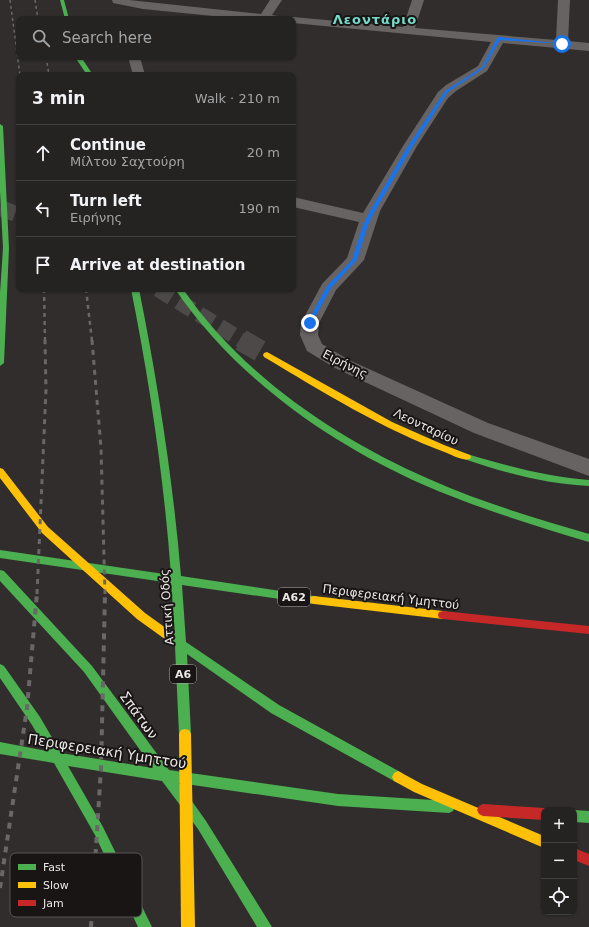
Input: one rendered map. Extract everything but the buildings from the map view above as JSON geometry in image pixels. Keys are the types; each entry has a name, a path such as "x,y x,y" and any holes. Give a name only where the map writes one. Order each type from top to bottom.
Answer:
{"main road":[{"path":"62,0 66,16"},
{"path":"78,60 80,72"},
{"path":"79,60 88,72"},
{"path":"0,126 6,248 0,363"},
{"name":"Αττική Οδός","path":"136,292 151,370 164,457 176,566 185,707 188,927"},
{"path":"181,292 203,323 256,377 334,432 380,459 451,492 527,520 589,538"},
{"name":"Λεονταρίου","path":"267,355 386,422 450,452 499,468 554,480 589,483"},
{"path":"0,471 45,530 141,616 275,709 418,788 541,841"},
{"name":"Περιφερειακή Υμηττού","path":"0,554 282,596 480,620 589,630"},
{"name":"Σπάτων","path":"0,574 88,669 202,825 265,927"},
{"path":"0,669 36,721 99,831 110,853"},
{"name":"Περιφερειακή Υμηττού","path":"0,748 99,766 338,800 541,814"},
{"path":"577,816 589,817"},
{"path":"577,855 589,860"},
{"path":"140,917 145,927"}],"street":[{"path":"121,13 118,0 143,6 244,16"},
{"path":"265,16 276,0"},
{"path":"408,30 418,0"},
{"path":"562,44 564,0"},
{"path":"296,20 589,47"},
{"name":"Ειρήνης","path":"499,38 483,68 450,88 443,95 410,146 368,219 355,260 328,288 310,323 309,335 314,346 342,364 481,428 589,468"},
{"path":"135,60 138,72"},
{"path":"296,203 368,219"}],"tunnel":[{"path":"0,208 16,214"},
{"path":"163,292 243,341"},
{"path":"241,340 267,355"}],"railway":[{"path":"10,0 16,45"},
{"path":"35,0 38,16"},
{"path":"18,60 20,72"},
{"path":"46,60 48,72"},
{"path":"44,292 45,341"},
{"path":"86,292 92,341"},
{"path":"37,594 46,390 45,340"},
{"path":"92,340 101,448 105,594"},
{"path":"0,888 27,708 37,593"},
{"path":"96,853 101,768 105,594"},
{"path":"91,927 92,917"}],"traffic: fast":[{"path":"62,0 66,16"},
{"path":"80,60 88,72"},
{"path":"0,126 6,248 0,363"},
{"path":"136,292 155,399 170,510 183,678 185,734"},
{"path":"181,292 204,323 232,354 264,382 329,429 376,457 426,482 507,513 589,538"},
{"path":"467,457 542,478 589,483"},
{"path":"0,554 314,600"},
{"path":"0,574 88,669 202,825 265,927"},
{"path":"166,634 275,709 398,777"},
{"path":"0,669 36,721 99,831 110,853"},
{"path":"0,748 99,766 338,800 449,807"},
{"path":"577,816 589,817"},
{"path":"140,917 145,927"}],"traffic: slow":[{"path":"267,355 340,398 389,424 467,457"},
{"path":"0,471 45,530 141,616 166,634"},
{"path":"314,600 443,615"},
{"path":"185,734 188,927"},
{"path":"398,777 418,788 541,841"}],"traffic: jam":[{"path":"443,615 589,630"},
{"path":"483,810 541,814"},
{"path":"577,855 589,860"}],"district":[{"name":"Λεοντάριο","path":"375,19"}],"route":[{"path":"310,323 314,312 328,288 355,260 361,239 372,211 410,146 443,95 450,88 483,68 499,38 562,44"}]}
